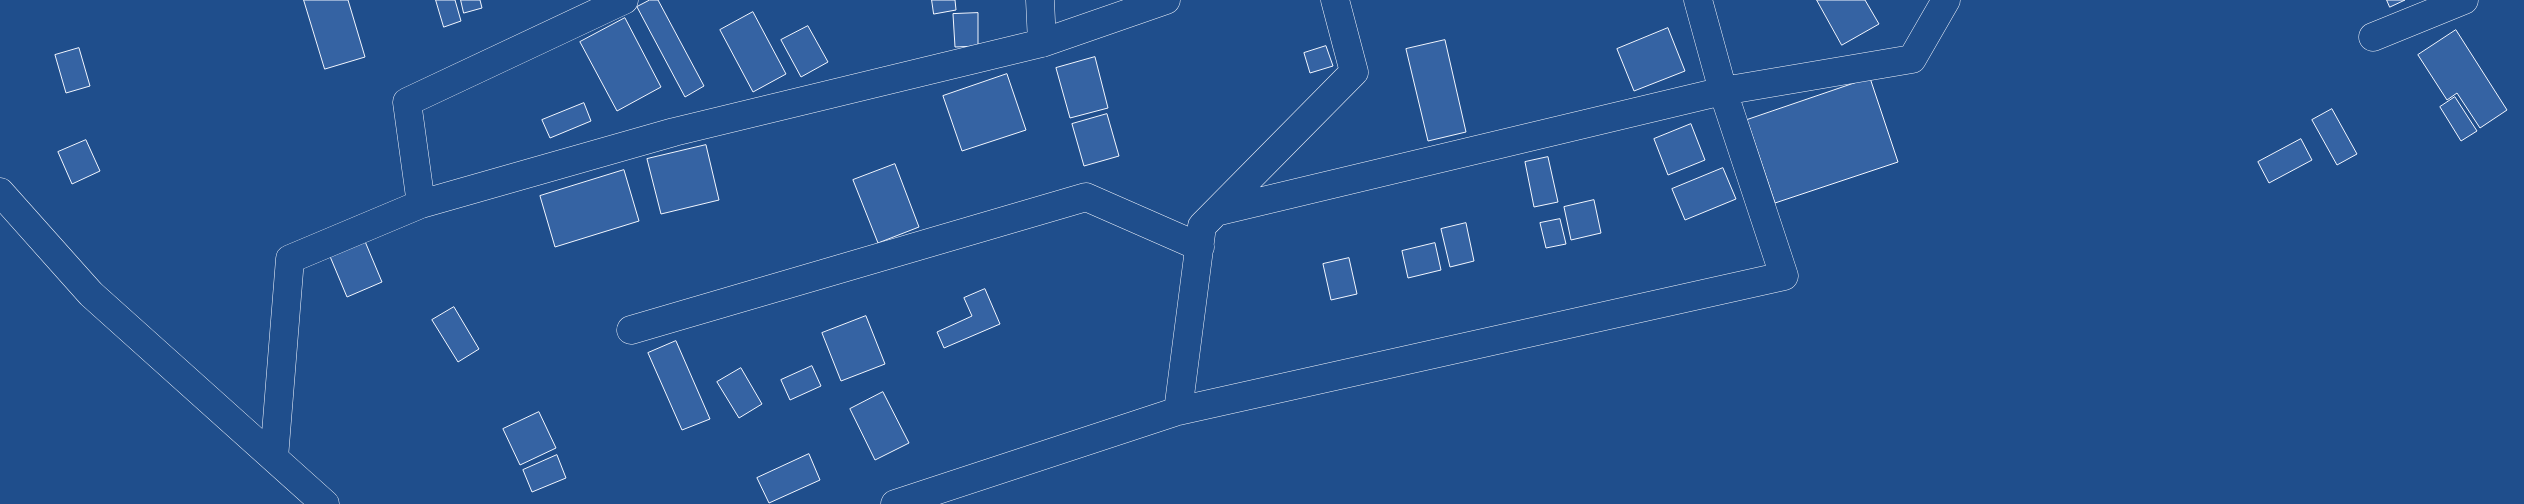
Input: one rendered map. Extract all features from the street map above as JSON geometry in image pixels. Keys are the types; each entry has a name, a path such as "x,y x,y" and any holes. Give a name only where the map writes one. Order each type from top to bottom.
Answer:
{"street":[{"path":"421,204 407,102 624,0"},
{"path":"1040,0 1042,43"},
{"path":"274,458 290,259 421,204 674,132 1042,43 1166,0"},
{"path":"1178,411 1202,226 1354,72 1335,0"},
{"path":"895,504 1178,411 1784,276 1724,91 1698,0"},
{"path":"1216,212 1724,91 1912,59 1946,0"},
{"path":"2373,37 2464,0"},
{"path":"0,192 91,294 325,504"},
{"path":"631,330 1086,197 1200,247"}],"building":[{"path":"304,0 348,0 365,57 325,69"},
{"path":"436,0 455,0 461,21 444,27"},
{"path":"461,0 480,0 482,8 464,13"},
{"path":"650,0 658,0 704,86 685,97 637,7"},
{"path":"932,0 955,0 956,10 934,14"},
{"path":"1817,0 1865,0 1879,24 1842,45"},
{"path":"2387,0 2405,0 2390,7"},
{"path":"753,12 786,74 753,92 720,30"},
{"path":"978,13 978,46 955,47 953,14"},
{"path":"625,18 661,87 617,111 580,42"},
{"path":"808,26 828,62 801,77 781,40"},
{"path":"1668,28 1685,71 1634,91 1617,49"},
{"path":"2456,30 2507,110 2480,128 2457,93 2447,100 2418,55"},
{"path":"1445,40 1466,132 1428,141 1406,49"},
{"path":"1326,46 1333,66 1310,73 1304,53"},
{"path":"79,48 90,86 66,93 55,55"},
{"path":"1095,57 1108,108 1070,118 1056,68"},
{"path":"1007,74 1026,130 962,151 943,96"},
{"path":"1870,78 1898,162 1775,203 1747,120"},
{"path":"2455,97 2477,131 2461,141 2440,107"},
{"path":"584,103 591,121 550,138 542,120"},
{"path":"2332,109 2357,154 2337,165 2312,120"},
{"path":"1107,114 1119,156 1084,166 1072,124"},
{"path":"1691,124 1705,160 1668,175 1654,139"},
{"path":"2301,139 2312,160 2269,183 2258,162"},
{"path":"86,140 100,171 72,184 58,152"},
{"path":"706,145 719,200 661,214 647,159"},
{"path":"1548,157 1558,202 1534,207 1525,162"},
{"path":"895,164 919,227 878,243 853,180"},
{"path":"1723,168 1736,199 1685,220 1672,189"},
{"path":"624,170 639,221 555,247 540,196"},
{"path":"1594,200 1601,233 1571,240 1564,207"},
{"path":"1560,219 1566,244 1546,248 1540,223"},
{"path":"1466,223 1474,261 1450,267 1441,229"},
{"path":"364,239 382,282 347,297 329,254"},
{"path":"1435,243 1441,270 1408,278 1402,251"},
{"path":"1349,258 1357,294 1331,300 1323,264"},
{"path":"985,289 1000,324 944,348 937,332 972,316 964,298"},
{"path":"454,307 479,349 458,362 432,320"},
{"path":"866,316 885,364 841,381 822,333"},
{"path":"676,341 710,419 682,430 648,353"},
{"path":"812,366 821,386 790,400 781,380"},
{"path":"741,368 762,404 739,418 717,382"},
{"path":"883,392 909,443 875,460 850,409"},
{"path":"539,412 556,448 520,465 503,429"},
{"path":"809,454 820,480 769,503 757,478"},
{"path":"557,455 566,478 532,492 523,470"}]}
